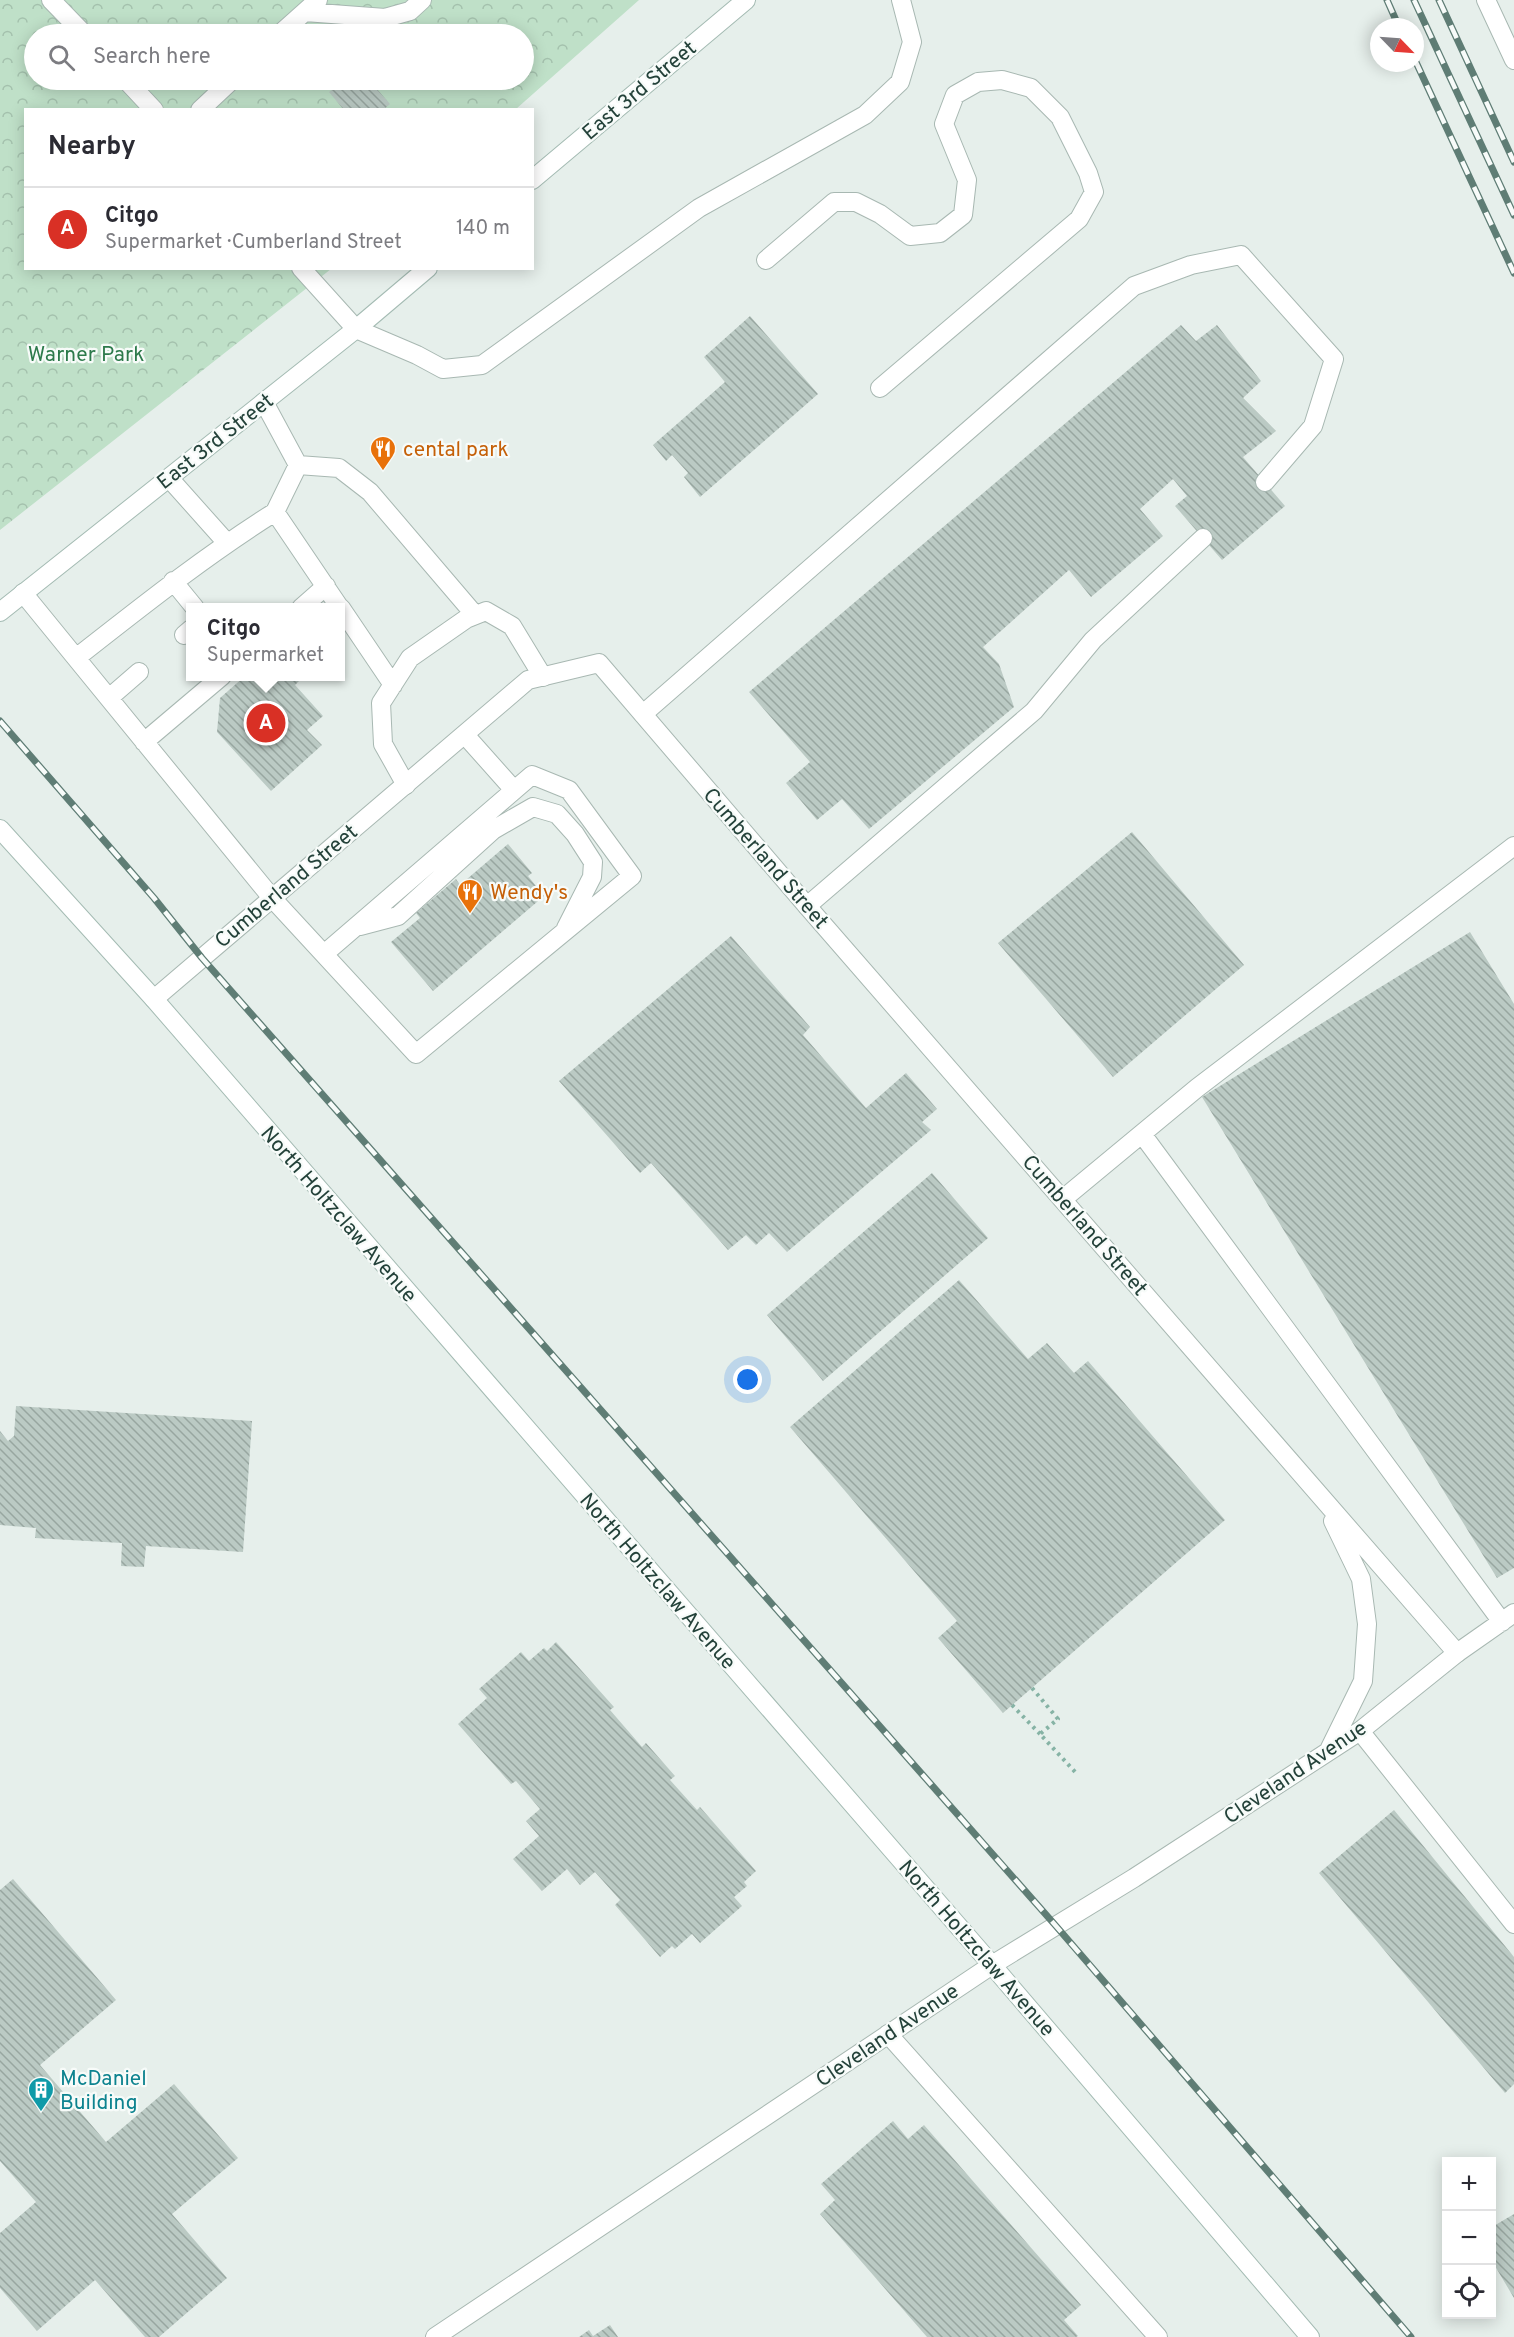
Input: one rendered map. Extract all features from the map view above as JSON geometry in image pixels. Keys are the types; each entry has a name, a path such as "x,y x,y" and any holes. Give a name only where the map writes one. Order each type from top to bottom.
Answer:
{"street":[{"path":"51,0 74,24"},
{"path":"291,24 311,6 385,18 410,11 422,0"},
{"path":"303,270 356,329 417,355 443,369 482,365 699,208 865,115 900,82 912,42 901,0"},
{"path":"1486,0 1514,60"},
{"name":"East 3rd Street","path":"534,178 743,3"},
{"path":"766,260 834,202 856,202 880,214 910,236 940,233 963,215 967,180 944,124 955,95 978,82 1002,80 1031,88 1060,117 1088,173 1094,192 1079,219 880,388"},
{"path":"135,90 152,108"},
{"path":"202,108 221,90"},
{"path":"643,714 1134,286 1191,265 1241,255 1334,359 1313,426 1264,482"},
{"name":"East 3rd Street","path":"0,612 356,329 426,270"},
{"path":"264,402 298,465"},
{"path":"76,658 173,581 275,512 298,465"},
{"path":"298,465 339,468 354,478 370,492 475,615"},
{"path":"169,478 227,543"},
{"path":"275,512 338,603"},
{"path":"807,906 1034,711 1093,640 1203,538"},
{"path":"173,581 191,603"},
{"path":"307,603 326,586"},
{"path":"23,593 272,898 416,1054 632,876 568,790 532,775 324,954"},
{"path":"406,785 383,744 381,703 410,658 466,619 486,611 512,626 543,677"},
{"path":"345,614 393,685"},
{"name":"Cumberland Street","path":"154,999 528,680 599,663 807,906 1457,1653"},
{"path":"109,698 140,672"},
{"path":"144,742 216,681"},
{"path":"465,735 514,790"},
{"path":"356,927 398,916 493,830 533,807 557,814 575,834 594,862 592,877 562,935"},
{"name":"North Holtzclaw Avenue","path":"0,829 154,999 205,1061 992,1965 1311,2337"},
{"path":"1063,1200 1197,1088 1514,846"},
{"path":"1142,1134 1508,1617"},
{"name":"Cumberland Street","path":"1306,1479 1337,1527 1361,1579 1367,1623 1363,1681 1328,1752"},
{"name":"Cleveland Avenue","path":"435,2337 992,1965 1134,1878 1360,1731 1457,1653 1508,1617"},
{"path":"1360,1731 1514,1924"},
{"path":"888,2034 1158,2337"}],"path":[{"path":"1032,1688 1058,1719 1040,1734"},
{"path":"1012,1705 1076,1773"}],"green space":[{"name":"Warner Park","path":"0,0 639,0 517,108 24,108 24,270 330,270 0,530"}],"building":[{"path":"332,90 378,90 390,104 385,108 342,108 329,92"},
{"path":"750,316 818,394 700,497 684,477 688,473 672,455 666,461 653,445 725,382 704,357"},
{"path":"1181,325 1196,341 1217,325 1261,381 1243,398 1276,431 1243,457 1285,506 1222,560 1175,506 1187,496 1173,479 1140,509 1163,536 1091,597 1069,570 983,647 999,664 1014,707 869,829 842,799 817,820 786,783 810,762 749,692"},
{"path":"239,681 299,681 295,685 323,716 307,730 322,745 271,791 217,732 220,698"},
{"path":"1132,832 1244,965 1113,1077 998,943"},
{"name":"Wendy's","path":"508,844 532,873 528,876 544,896 433,991 391,942 420,918 416,913 456,879 460,885"},
{"path":"1470,932 1514,1004 1514,1568 1497,1578 1202,1097"},
{"path":"731,936 810,1027 803,1035 866,1108 906,1073 937,1109 922,1122 931,1130 787,1252 769,1233 756,1245 746,1235 728,1250 651,1163 640,1173 559,1081"},
{"path":"932,1173 988,1238 823,1381 767,1315"},
{"path":"959,1280 1028,1359 1047,1343 1074,1373 1088,1361 1225,1520 1003,1713 938,1638 957,1621 790,1427"},
{"path":"16,1406 252,1421 243,1552 146,1546 144,1567 121,1566 122,1543 35,1538 36,1528 0,1525 0,1431 8,1441 14,1436"},
{"path":"556,1642 614,1707 610,1710 642,1747 646,1743 675,1776 670,1780 697,1810 700,1807 756,1871 744,1882 747,1886 734,1897 742,1906 700,1943 692,1934 675,1949 672,1946 660,1957 615,1905 620,1900 595,1872 580,1885 567,1869 542,1891 513,1859 539,1836 526,1821 540,1809 516,1781 511,1784 458,1724 487,1698 479,1689 521,1652 529,1661 544,1648 547,1651"},
{"path":"1394,1810 1514,1957 1514,2084 1505,2093 1319,1873"},
{"name":"McDaniel Building","path":"13,1879 116,2000 40,2065 106,2142 174,2084 238,2158 172,2214 227,2278 159,2337 145,2337 95,2280 37,2331 0,2288 0,2233 36,2202 0,2161 0,1890"},
{"path":"893,2121 908,2139 924,2125 1081,2305 1064,2320 1078,2336 927,2337 820,2214 835,2200 821,2184"},
{"path":"1514,2214 1514,2298 1496,2268 1496,2225"},
{"path":"610,2325 618,2337 579,2337 589,2330 593,2336"}],"railway":[{"path":"1387,0 1395,18"},
{"path":"1414,0 1514,215"},
{"path":"1439,0 1514,162"},
{"path":"1421,72 1514,273"},
{"path":"0,721 154,898 202,958 1056,1926 1411,2337"}],"place":[{"name":"cental park","path":"383,472"},
{"name":"Citgo","path":"266,723"},
{"name":"Wendy's","path":"470,915"},
{"name":"McDaniel Building","path":"41,2113"}]}
